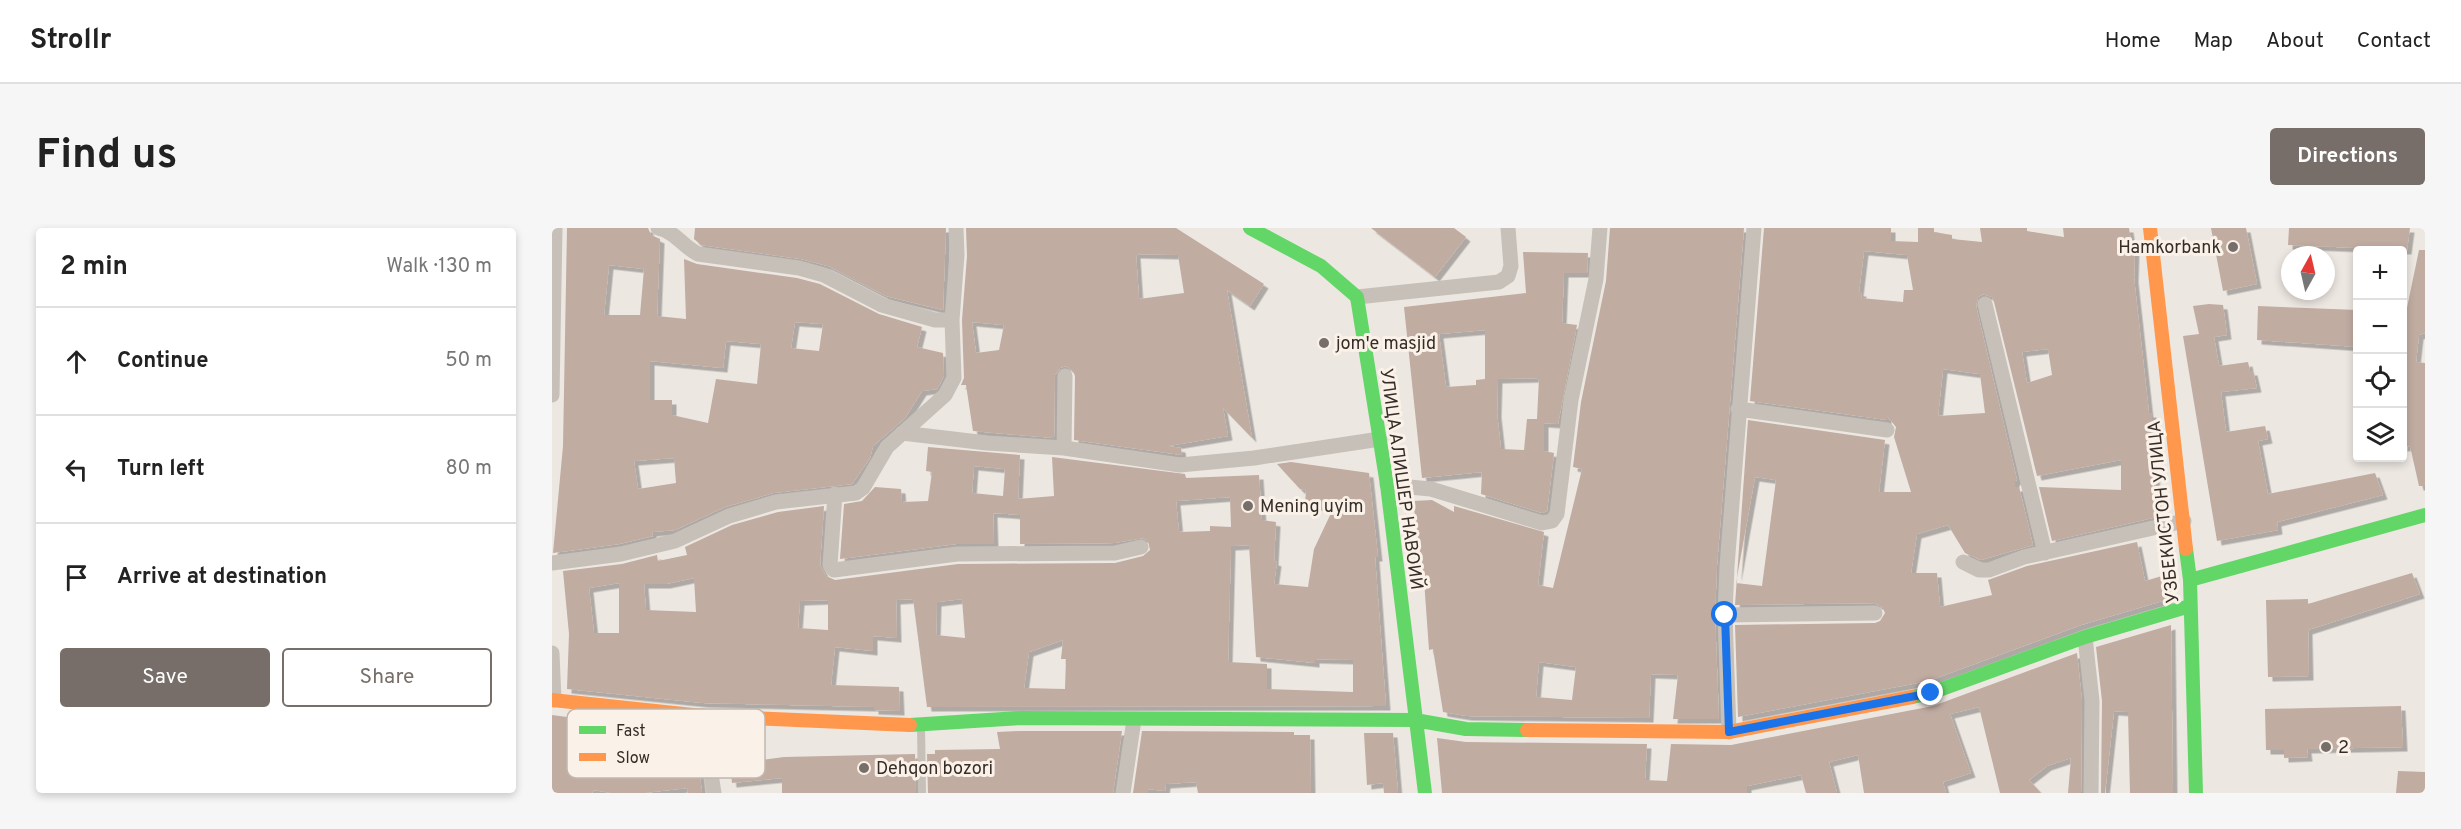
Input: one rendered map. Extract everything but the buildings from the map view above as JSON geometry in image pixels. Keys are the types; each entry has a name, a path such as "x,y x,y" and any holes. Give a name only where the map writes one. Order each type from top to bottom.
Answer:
{"street":[{"path":"658,228 668,230 688,249 698,254 799,268 824,274 882,305 935,320 952,320"},
{"path":"552,563 621,554 675,542 729,516 748,510 776,502 856,493 863,488 887,447 945,395 954,378 952,320 957,255 956,228"},
{"path":"1250,228 1290,247 1338,276 1357,297 1499,282 1508,276 1511,266 1508,228"},
{"path":"1388,485 1431,489 1542,523 1552,521 1557,514 1571,400 1596,279 1600,228"},
{"path":"1729,732 1725,615 1738,409 1746,345 1754,228"},
{"name":"УЗБЕКИСТОН УЛИЦА","path":"2150,228 2190,580 2196,793"},
{"path":"552,395 554,230"},
{"name":"УЛИЦА АЛИШЕР НАВОИЙ","path":"1357,297 1388,485 1425,793"},
{"path":"1985,304 2044,553"},
{"path":"1065,376 1065,448"},
{"path":"1738,409 1887,430"},
{"path":"902,433 987,443 1065,448 1180,465 1254,458 1380,439"},
{"path":"835,494 830,565 834,570 957,554 1115,553 1141,547"},
{"path":"2190,580 2425,515"},
{"path":"1963,562 1979,570 1989,570 2044,553 2184,521"},
{"path":"765,719 921,724 1020,718 1415,720 1467,729 1729,732 1931,693 2085,637 2190,606"},
{"path":"1725,615 1875,613"},
{"path":"2085,637 2092,701 2091,793"},
{"path":"552,653 553,700 632,709"},
{"path":"1123,793 1134,720"},
{"path":"712,778 714,793"}],"lane":[{"path":"921,724 922,793"}],"traffic: fast":[{"path":"1250,228 1321,266 1357,297 1387,485 1425,793"},
{"path":"2190,580 2425,515"},
{"path":"2186,549 2190,580 2196,793"},
{"path":"1912,697 1931,693 2085,637 2190,606"},
{"path":"910,725 1020,718 1415,720 1466,729 1527,730"}],"traffic: slow":[{"path":"2150,228 2186,549"},
{"path":"1527,730 1729,732 1912,697"},
{"path":"552,700 636,709"},
{"path":"765,719 910,725"}],"place":[{"name":"Hamkorbank","path":"2233,247"},
{"name":"jom'e masjid","path":"1324,343"},
{"name":"Mening uyim","path":"1248,506"},
{"name":"2","path":"2326,747"},
{"name":"Dehqon bozori","path":"864,768"}],"route":[{"path":"1725,615 1729,732 1931,693"}]}
